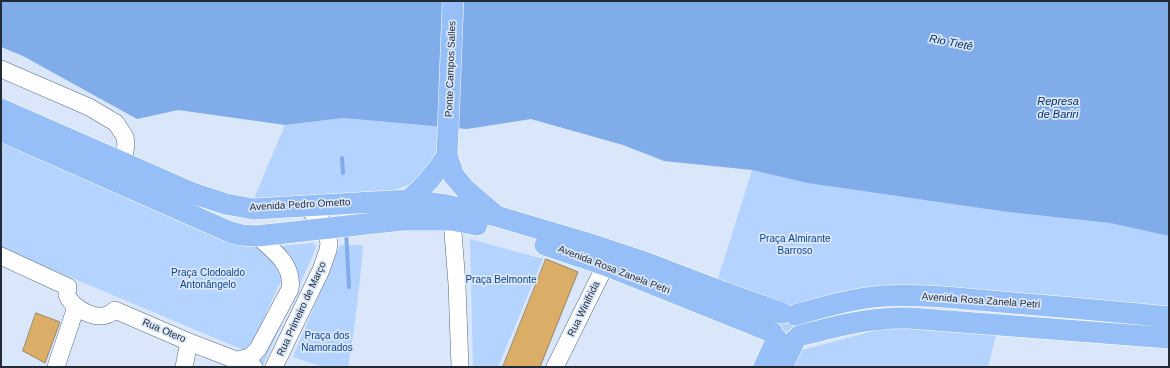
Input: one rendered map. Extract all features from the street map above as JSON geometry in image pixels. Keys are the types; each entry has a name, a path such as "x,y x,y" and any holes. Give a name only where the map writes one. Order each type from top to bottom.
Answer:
{"main road":[{"name":"Ponte Campos Salles","path":"448,147 453,1"},
{"path":"8,112 4,132 230,232 249,236 402,220 452,220"},
{"name":"Avenida Pedro Ometto","path":"8,112 195,194 226,204 253,209 408,200 446,205 496,216"},
{"path":"58,156 65,137"},
{"path":"408,200 438,171 448,147"},
{"path":"448,147 454,176 466,190 496,216"},
{"path":"114,181 123,163"},
{"path":"249,236 241,225 244,217 253,209"},
{"name":"Avenida Rosa Zanela Petri","path":"496,216 608,258 786,337"},
{"name":"Avenida Rosa Zanela Petri","path":"452,220 472,223 559,249 647,263 715,289 789,314 867,298 907,296 1048,306 1169,317"},
{"path":"786,337 772,323 774,318 789,314"},
{"path":"764,367 786,337 841,325 888,318 909,318 1169,338"},
{"path":"782,367 786,337"}],"street":[{"path":"1,69 88,107 116,123 125,137 126,145 123,163"},
{"path":"304,206 320,219 341,226"},
{"path":"452,220 457,284 460,367"},
{"name":"Rua Primeiro de Março","path":"274,367 325,260 329,243 341,226"},
{"name":"Rua Primeiro de Março","path":"238,360 250,357 258,349 290,289 291,282 290,274 282,260 275,252 249,236"},
{"path":"1,256 68,288 66,294 76,307 56,367"},
{"name":"Rua Winifrida","path":"556,367 608,258"},
{"name":"Rua Otero","path":"76,307 89,315 102,316 111,314 115,310 189,342 254,367"},
{"path":"184,367 189,342"}],"green space":[{"path":"343,118 445,127 444,149 423,180 394,190 252,203 285,125"},
{"name":"Praça Clodoaldo Antonângelo","path":"1,138 237,234 276,259 282,279 248,352 1,248"},
{"name":"Praça Almirante Barroso","path":"752,170 807,183 1008,212 1110,223 1169,236 1169,314 914,293 788,311 715,288"},
{"name":"Praça Belmonte","path":"470,239 543,259 498,367 473,367"},
{"path":"313,243 316,246 313,255 262,367 254,358 293,287 271,247"},
{"name":"Praça dos Namorados","path":"340,245 363,245 355,321 348,367 323,367 293,357"},
{"path":"775,319 799,324 799,329 791,340 773,323"},
{"path":"896,325 996,335 988,367 794,367 802,350"}],"water":[{"name":"Represa de Bariri","path":"1,1 1169,1 1169,236 1110,223 1008,212 807,183 752,170 664,161 623,145 531,119 467,129 343,118 285,125 178,110 137,119 23,56 1,47"}],"building":[{"path":"546,259 578,272 540,367 503,367"},
{"path":"36,313 60,322 45,363 23,351"}],"waterway":[{"path":"342,158 343,173"},
{"path":"346,231 349,287"}],"water label":[{"name":"Rio Tietê","path":"951,43"}]}
